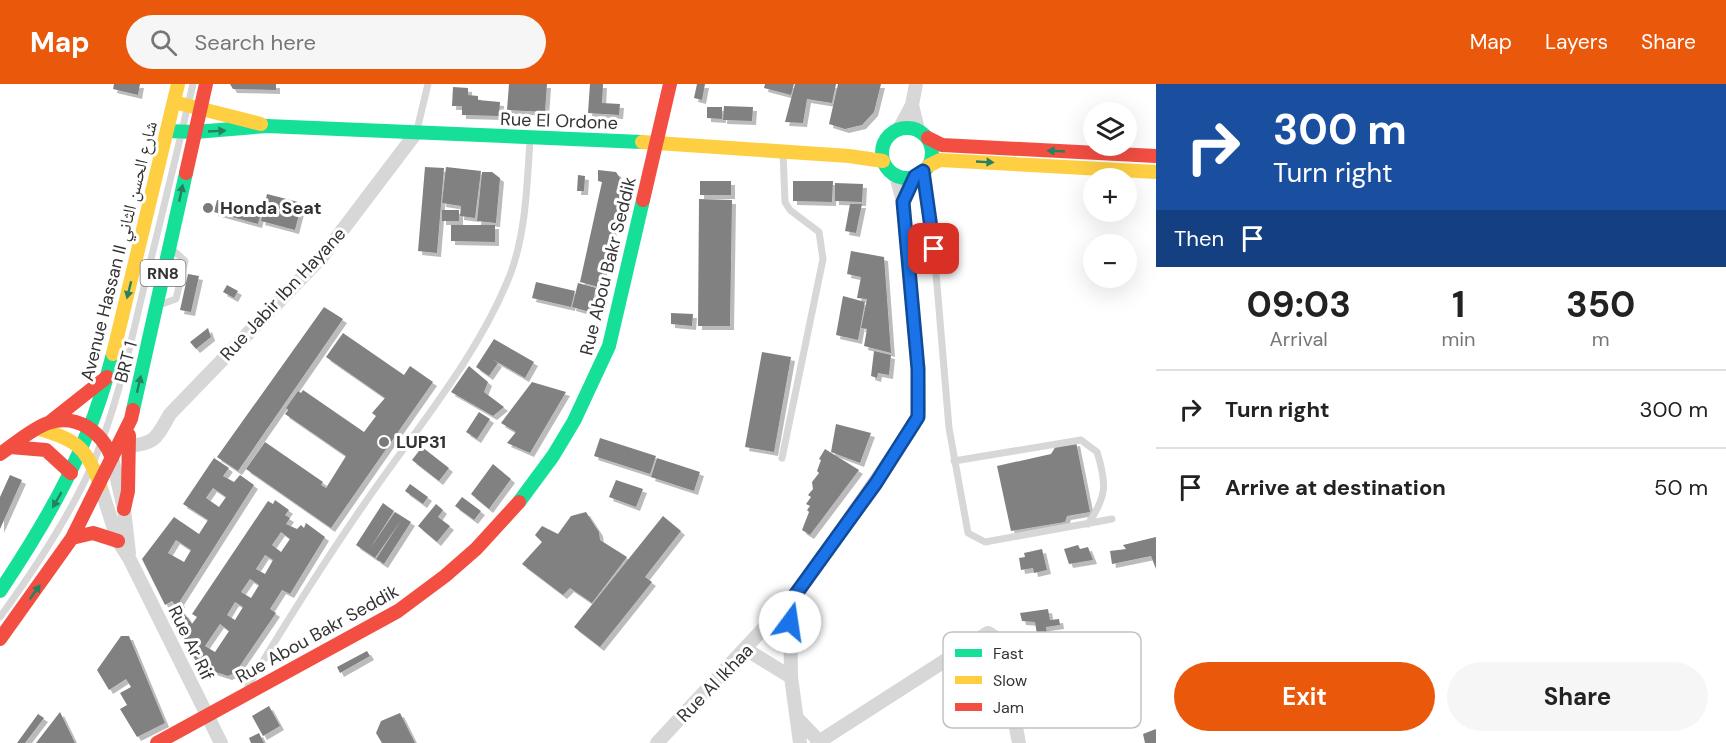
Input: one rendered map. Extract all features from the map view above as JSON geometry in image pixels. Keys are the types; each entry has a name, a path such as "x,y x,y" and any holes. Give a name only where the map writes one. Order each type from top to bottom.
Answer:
{"street":[{"name":"Avenue Hassan II شارع الحسن الثاني","path":"112,458 131,419 169,246 188,132 188,105 178,84"},
{"name":"Avenue Hassan II شارع الحسن الثاني","path":"92,427 107,377 167,131 206,84"},
{"name":"Rue Abou Bakr Seddik","path":"157,743 355,637 411,603 485,542 541,477 594,386 609,346 670,84"},
{"path":"916,84 912,105 898,129 884,141 883,161 896,175 922,171 940,160 1156,172"},
{"name":"Rue El Ordone","path":"188,105 267,126"},
{"path":"912,105 923,134 932,149 922,171"},
{"name":"Rue El Ordone","path":"167,131 188,132 267,126 531,139 657,142 849,156 883,161"},
{"path":"898,129 923,134 942,145 1156,156"},
{"name":"Rue Jabir Ibn Hayane","path":"127,446 147,444 156,437 170,414 322,257 416,133"},
{"name":"Rue El Ordone","path":"849,156 884,141"},
{"name":"Rue Al Ikhaa","path":"903,202 922,171"},
{"name":"Rue Al Ikhaa","path":"657,743 790,602 876,483 918,417 918,369 903,202 896,175"},
{"path":"5,451 44,426 107,377"},
{"path":"123,509 128,491 127,446 131,419"},
{"path":"44,426 80,423 92,427"},
{"path":"44,426 66,436 84,448"},
{"name":"Rue Ar Rif","path":"92,427 103,438 112,458 123,509 129,558"},
{"name":"RN8","path":"0,591 34,540 71,474 92,427"},
{"name":"Rue Ar Rif","path":"84,448 93,464 118,541 129,558 221,743"},
{"path":"5,451 46,450 71,474"},
{"name":"RN8","path":"0,639 72,538 112,458"},
{"path":"72,538 93,533 118,541"},
{"path":"790,602 791,677 800,743"},
{"path":"747,650 791,677"},
{"path":"798,719 818,742 943,662"},
{"path":"1016,728 1019,743"}],"lane":[{"path":"188,105 193,84"},
{"name":"Rue Jabir Ibn Hayane","path":"416,133 428,84"},
{"name":"BRT 1","path":"0,617 24,585 93,464 125,366 188,132"},
{"path":"243,696 332,549 446,387 494,309 510,273 518,242 525,202 531,139"},
{"path":"782,458 823,259 819,232 790,210 785,202 783,152"},
{"path":"922,171 934,249 954,461 968,533 985,542 1112,519"},
{"path":"954,461 1073,440 1085,442 1097,452 1104,491 1102,502 1089,524"}],"building":[{"path":"114,84 140,84 138,95 113,89"},
{"path":"230,84 276,84 276,90 233,89"},
{"path":"509,84 547,84 545,112 507,110"},
{"path":"590,84 603,84 602,103 620,104 619,115 588,113"},
{"path":"697,84 705,84 702,100 694,98"},
{"path":"765,84 794,84 791,95 764,88"},
{"path":"795,84 836,84 832,103 807,99 803,123 785,122"},
{"path":"838,84 881,84 874,112 862,125 845,129 829,124"},
{"path":"453,87 468,88 468,95 478,96 478,100 500,102 499,116 462,115 462,106 452,106"},
{"path":"724,106 753,107 752,121 723,120"},
{"path":"707,107 722,107 722,119 707,118"},
{"path":"425,167 444,168 437,253 418,251"},
{"path":"446,167 481,171 475,218 460,216 461,206 442,203"},
{"path":"598,170 616,172 624,184 599,287 580,282 602,182 598,181"},
{"path":"482,172 492,172 500,178 496,223 477,221"},
{"path":"578,175 585,176 584,191 577,191"},
{"path":"700,181 731,181 731,195 700,195"},
{"path":"793,181 833,181 832,202 793,201"},
{"path":"835,183 863,184 862,202 835,201"},
{"path":"267,194 302,203 295,230 261,221"},
{"path":"699,199 732,200 730,326 698,326"},
{"path":"217,200 261,213 258,224 214,212"},
{"path":"850,204 862,204 856,233 845,231"},
{"path":"442,210 459,210 459,221 442,221"},
{"path":"451,225 495,225 495,242 451,241"},
{"path":"851,251 884,257 891,353 864,346 867,329 861,328 867,299 857,298 861,277 847,274"},
{"path":"188,274 199,276 191,312 180,310"},
{"path":"536,282 575,291 571,307 532,298"},
{"path":"578,283 596,288 590,312 572,307"},
{"path":"227,285 238,291 234,298 223,292"},
{"path":"843,296 865,302 858,340 836,335"},
{"path":"324,307 343,319 238,471 217,457"},
{"path":"671,313 693,314 692,326 671,324"},
{"path":"208,328 211,337 196,349 190,342"},
{"path":"343,333 404,375 410,366 433,382 331,528 246,469 265,442 323,482 321,485 326,488 346,456 285,414 288,410 286,408 298,391 301,393 303,390 364,432 376,416 372,413 385,398 326,357"},
{"path":"494,339 534,362 525,378 492,359 498,363 489,376 476,367"},
{"path":"874,351 891,355 889,375 878,373 877,378 871,376"},
{"path":"762,352 791,357 774,452 745,447"},
{"path":"469,366 488,382 484,392 504,407 493,416 451,392"},
{"path":"532,382 566,392 530,453 507,443 516,432 501,423"},
{"path":"479,412 490,419 477,439 466,432"},
{"path":"836,424 871,433 860,463 831,452"},
{"path":"600,438 656,456 650,474 594,456"},
{"path":"1076,442 1090,512 1067,516 1065,522 1011,531 997,466 1051,454 1056,446"},
{"path":"422,447 449,468 439,481 412,460"},
{"path":"825,449 859,470 810,535 802,530 810,506 806,504 811,497 808,495 813,489 812,482 819,473 817,471 821,460 819,459"},
{"path":"214,458 229,468 223,476 234,482 240,475 254,485 180,601 181,604 176,606 172,601 165,605 142,559 174,517 199,534 208,520 183,504","holes":["213,488 226,497 219,507 206,498","176,540 191,550 184,562 168,553"]},
{"path":"657,458 700,472 694,491 651,477"},
{"path":"493,464 511,479 489,509 471,494"},
{"path":"10,475 22,480 0,529 0,497"},
{"path":"616,480 643,489 636,507 609,497"},
{"path":"410,484 428,497 423,504 405,491"},
{"path":"462,497 481,511 474,520 455,506"},
{"path":"275,500 289,510 285,515 290,518 286,524 297,529 301,525 304,528 306,523 325,537 290,594 282,590 270,609 276,613 235,673 228,676 200,667 183,641 185,640 176,623 181,620 180,615 184,613 192,624 197,617 192,614 268,501 273,504","holes":["281,532 290,539 281,552 272,545","265,555 273,560 265,574 256,569","250,579 259,585 251,598 241,592","235,602 243,607 235,620 227,615","220,624 229,631 215,652 205,646"]},
{"path":"383,503 394,511 369,550 395,512 411,522 384,564 376,559 402,519 375,558 356,545"},
{"path":"436,504 443,510 438,517 450,526 437,542 418,526"},
{"path":"586,512 599,532 600,540 627,557 592,603 570,588 563,595 522,564 542,542 535,535 542,526 558,534 571,516"},
{"path":"663,516 681,531 645,577 652,582 600,647 574,627"},
{"path":"1156,537 1156,569 1151,556 1112,564 1110,551 1126,549 1123,545"},
{"path":"1078,545 1080,549 1088,547 1093,560 1069,564 1064,549"},
{"path":"1042,549 1047,570 1034,573 1033,568 1021,570 1019,558 1025,557 1024,553"},
{"path":"1048,609 1050,620 1059,619 1060,625 1046,627 1047,632 1037,632 1035,622 1022,621 1020,613"},
{"path":"121,636 129,636 165,723 137,737 120,709 127,705 120,693 131,687 126,679 109,690 97,670"},
{"path":"367,651 370,656 340,673 337,667"},
{"path":"269,706 280,726 263,736 252,716"},
{"path":"60,712 75,743 36,743"},
{"path":"400,713 415,743 382,743 376,733 381,721"},
{"path":"38,714 44,718 25,743 17,743"},
{"path":"1156,729 1156,743 1145,743 1143,734"},
{"path":"259,733 264,743 251,743 249,738"}],"traffic: fast":[{"path":"167,131 195,132 267,126 642,142"},
{"path":"902,128 912,128 925,135 932,148 932,153 932,158 925,171 912,178 902,178 893,174 886,167 882,158 882,148 886,139 893,132 902,128"},
{"path":"133,410 186,173"},
{"path":"519,502 553,456 574,421 609,346 643,200"},
{"path":"0,591 36,535 67,478 93,418 113,354"}],"traffic: slow":[{"path":"113,354 178,84"},
{"path":"174,102 261,124"},
{"path":"642,142 849,156 883,161"},
{"path":"928,166 940,160 1156,172"},
{"path":"39,429 71,441 78,447 90,462 100,485"}],"traffic: jam":[{"path":"186,173 206,84"},
{"path":"643,200 670,84"},
{"path":"928,138 942,145 1156,156"},
{"path":"50,422 107,377"},
{"path":"0,639 72,538 131,419 133,410"},
{"path":"0,454 29,433 48,423 69,421 87,427 95,433 102,440 112,458"},
{"path":"124,509 128,491 129,435"},
{"path":"10,447 46,450 71,473"},
{"path":"157,743 398,611 445,576 476,549 519,502"},
{"path":"72,538 93,533 118,541"}],"place":[{"name":"Honda Seat","path":"208,208"},
{"name":"LUP31","path":"384,442"}],"route":[{"path":"790,622 790,602 876,483 918,417 918,369 903,202 915,176 923,171 934,249"}]}
